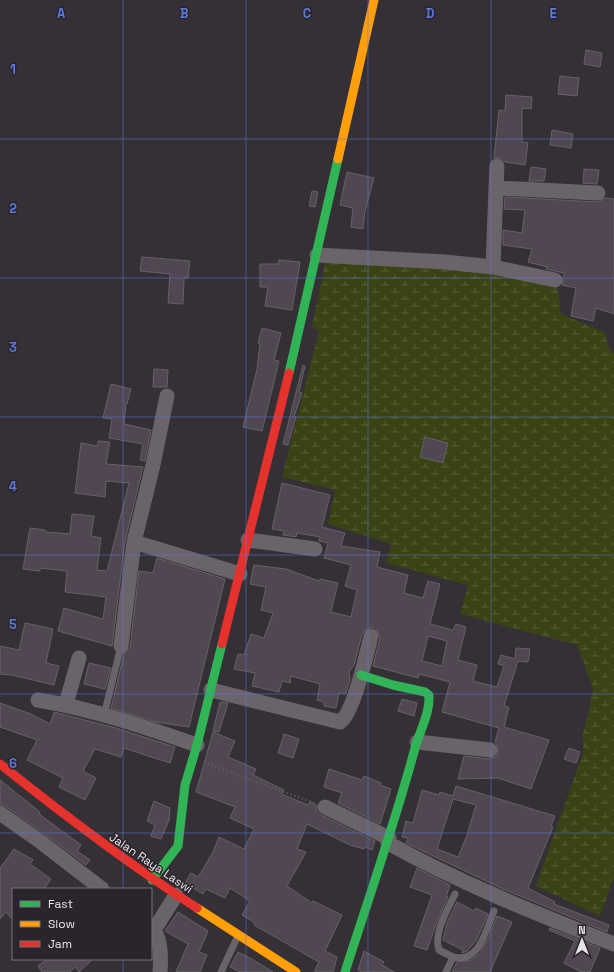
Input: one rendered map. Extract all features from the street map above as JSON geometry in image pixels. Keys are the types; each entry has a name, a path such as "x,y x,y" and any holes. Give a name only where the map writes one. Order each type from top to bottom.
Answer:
{"street":[{"path":"152,880 178,846 185,785 196,752 240,574 316,255 374,0"},
{"path":"493,267 497,166"},
{"path":"496,188 598,192"},
{"path":"316,255 445,262 493,267 555,280"},
{"path":"121,646 134,542 153,465 167,396"},
{"path":"248,540 315,549"},
{"path":"134,542 240,574"},
{"path":"211,690 340,722 345,719 352,703 371,636"},
{"path":"66,704 79,658"},
{"path":"345,972 389,841 416,742 429,707 428,694 361,675"},
{"path":"38,700 66,704 104,715 196,752"},
{"path":"416,742 490,750"},
{"name":"Jalan Raya Laswi","path":"0,764 82,830 152,880 296,972"},
{"path":"325,808 389,841 423,863 496,896 614,944"},
{"path":"0,813 41,842 101,888"},
{"path":"160,972 160,953 152,929 176,895"}],"lane":[{"path":"104,715 121,646"},
{"path":"455,894 439,931 437,943 439,950 454,957 463,959 472,955 482,940 494,911"},
{"path":"221,972 238,936"},
{"path":"446,972 454,957"}],"path":[{"path":"196,752 325,808"}],"green space":[{"path":"326,258 485,269 558,289 561,314 604,332 611,352 614,353 614,877 600,916 536,886 583,753 583,733 593,688 577,645 460,614 468,585 386,563 391,544 328,524 335,490 282,477 319,331 312,327"}],"building":[{"path":"586,50 602,53 600,67 584,64"},
{"path":"560,76 579,78 577,96 558,94"},
{"path":"506,95 532,97 531,109 522,108 522,142 528,143 525,165 505,162 501,158 494,158 499,110 505,111"},
{"path":"552,130 573,134 571,148 550,145"},
{"path":"531,167 546,169 544,181 529,181"},
{"path":"584,169 599,170 597,184 583,183"},
{"path":"347,172 374,178 365,211 363,229 351,227 353,208 340,205"},
{"path":"312,191 318,192 315,207 309,206"},
{"path":"505,197 598,202 605,198 614,199 614,314 596,308 593,321 571,316 576,288 562,285 564,273 546,269 547,267 528,262 532,249 503,245 503,230 522,233 525,210 504,209"},
{"path":"142,257 190,261 188,278 184,278 183,304 168,303 170,274 140,271"},
{"path":"279,260 300,262 292,310 265,306 268,287 260,287 260,264 278,264"},
{"path":"262,328 281,333 274,360 279,361 262,431 243,427 257,369 260,344 258,343"},
{"path":"303,365 305,366 299,392 302,393 294,417 296,417 288,445 283,444"},
{"path":"154,369 168,370 167,387 153,387"},
{"path":"111,384 131,389 127,404 126,403 124,424 151,430 145,461 140,460 143,444 109,438 112,419 103,418"},
{"path":"425,437 448,443 443,463 420,457"},
{"path":"98,441 110,442 106,464 143,467 125,541 112,646 58,631 64,608 103,619 106,597 65,592 67,571 40,568 40,571 23,569 30,528 45,530 45,532 70,534 72,514 94,516 91,536 101,538 97,570 107,571 129,483 106,481 105,497 75,493 81,443 97,446"},
{"path":"282,483 330,495 322,527 345,533 341,546 380,552 377,567 408,575 404,593 423,598 428,581 440,584 430,624 453,630 456,624 466,627 458,660 477,665 473,681 497,687 504,666 498,664 501,655 515,659 516,648 530,649 528,662 518,661 504,706 509,707 504,727 549,740 531,789 498,778 458,779 464,756 489,759 497,756 498,747 495,742 499,728 442,712 450,682 419,674 418,678 373,666 380,638 377,630 373,627 368,628 362,634 354,665 349,672 350,680 346,693 339,693 336,708 324,706 324,702 317,700 320,684 291,676 290,683 282,681 279,692 252,686 255,673 234,669 238,654 244,655 251,634 264,638 273,613 261,610 266,587 250,584 254,565 286,569 319,581 320,579 338,583 331,612 351,617 357,590 345,586 351,565 324,558 328,543 319,541 320,537 297,533 296,537 283,535 284,531 272,529","holes":["428,636 447,641 442,666 422,661"]},
{"path":"157,558 225,579 189,727 156,722 111,708 124,654 130,647 139,571 153,573"},
{"path":"25,623 53,629 46,663 59,666 54,685 12,675 0,674 0,646 19,650"},
{"path":"89,663 111,668 105,689 84,684"},
{"path":"402,699 417,703 414,716 398,711"},
{"path":"220,702 228,703 219,732 213,731"},
{"path":"0,703 31,714 50,724 54,712 116,728 175,747 170,763 124,748 121,757 95,749 83,771 96,778 85,800 59,787 63,778 27,760 37,740 0,727"},
{"path":"213,732 235,741 228,757 256,769 253,775 284,790 281,794 308,805 310,802 316,805 317,812 321,815 375,841 372,850 365,847 364,849 350,845 307,824 297,849 306,852 287,886 312,903 313,901 342,915 325,951 337,957 333,972 314,972 319,962 254,925 255,923 242,915 250,901 230,888 225,898 206,889 203,894 185,883 191,873 198,877 213,852 219,837 244,849 254,829 230,818 235,807 196,792"},
{"path":"284,734 299,739 293,758 278,753"},
{"path":"569,748 580,752 576,763 564,759"},
{"path":"329,769 362,780 364,776 391,789 380,824 338,803 342,793 324,787"},
{"path":"0,780 40,812 39,814 81,845 77,851 90,860 86,865 46,835 0,804"},
{"path":"456,786 555,816 551,826 553,827 528,888 555,902 554,904 609,925 607,932 503,889 406,843 408,838 402,837 406,821 413,823 422,790 439,795 440,792 453,796","holes":["453,799 476,805 466,838 458,857 437,849"]},
{"path":"154,801 170,808 169,820 161,839 151,836 155,825 147,821"},
{"path":"14,849 33,860 30,864 51,879 45,888 12,888 12,919 6,912 0,919 0,868"},
{"path":"417,868 450,885 446,897 448,897 427,950 414,946 432,895 410,887"},
{"path":"457,902 474,911 476,908 488,914 476,941 467,951 462,953 463,950 443,940 447,923"},
{"path":"178,912 208,931 199,952 207,955 200,972 176,972 188,944 165,931"},
{"path":"497,916 512,922 490,972 452,972 457,962 471,960 480,953 489,937"},
{"path":"550,928 600,948 590,972 581,972 564,963 575,941 549,930"},
{"path":"364,951 384,962 382,965 394,972 361,972 358,970"},
{"path":"238,952 273,972 240,972 230,967"},
{"path":"46,960 92,960 79,972 75,967 70,972 42,972 38,966"}],"traffic: fast":[{"path":"289,373 338,159"},
{"path":"152,880 178,846 185,785 197,745 222,644"},
{"path":"345,972 390,832 429,702 429,695 425,692 393,685 361,675"}],"traffic: slow":[{"path":"338,159 374,0"},
{"path":"197,908 296,972"}],"traffic: jam":[{"path":"222,644 289,373"},
{"path":"0,764 97,839 197,908"}]}
